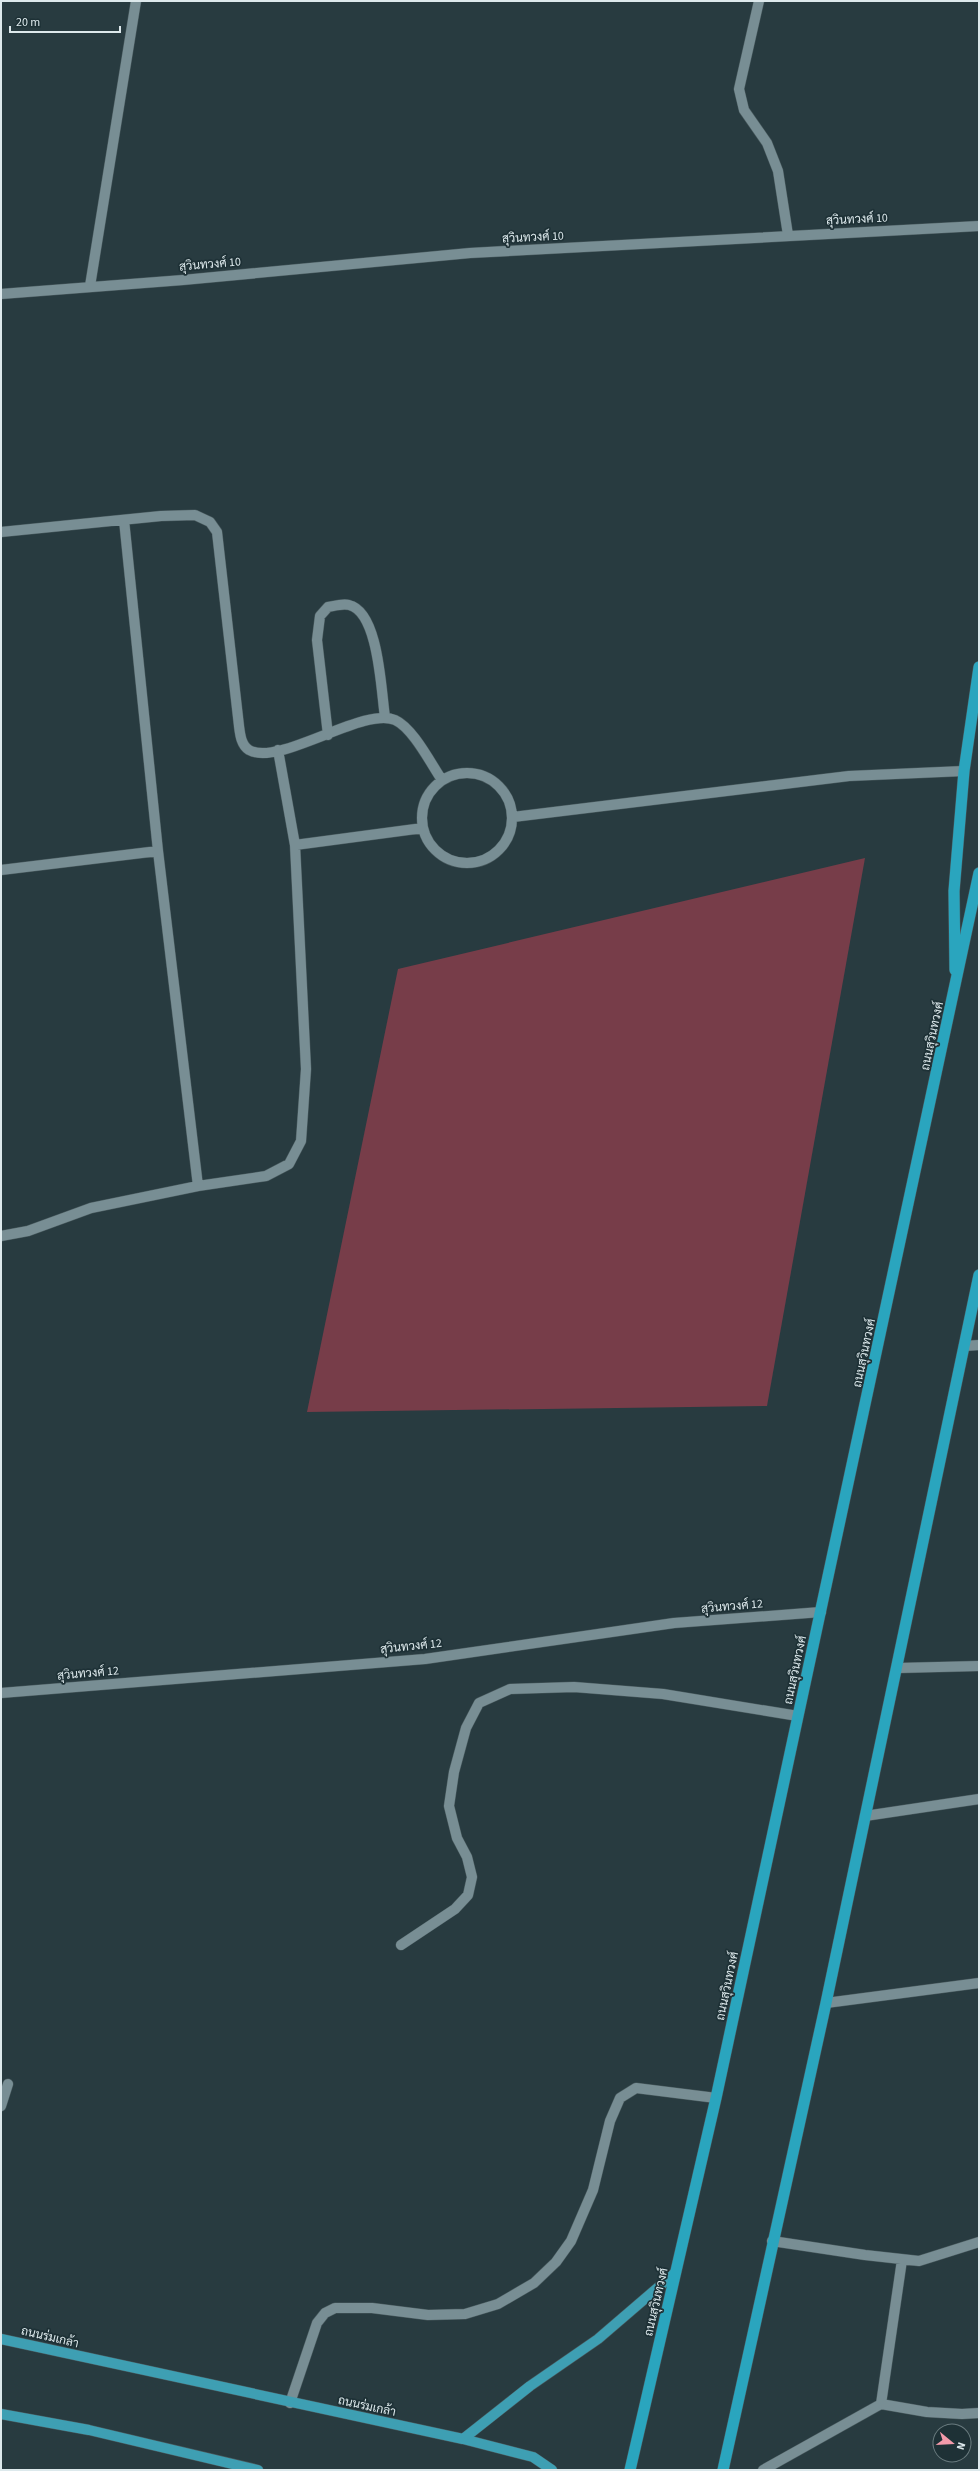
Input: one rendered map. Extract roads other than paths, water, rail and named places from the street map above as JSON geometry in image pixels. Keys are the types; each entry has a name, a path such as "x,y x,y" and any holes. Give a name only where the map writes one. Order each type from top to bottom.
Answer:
{"highway":[{"path":"955,995 954,891 964,770 979,667"},
{"name":"ถนนสุวินทวงศ์","path":"630,2470 716,2098 955,995 979,873"},
{"path":"723,2470 898,1668 979,1275"}],"main road":[{"path":"463,2439 530,2386 598,2339 676,2272"},
{"name":"ถนนร่มเกล้า","path":"1,2339 290,2403 463,2439 533,2457 552,2470"},
{"path":"1,2414 89,2430 258,2470"}],"street":[{"path":"90,286 136,1"},
{"path":"759,1 739,89 744,110 767,143 778,171 788,235"},
{"name":"สุวินทวงศ์ 10","path":"1,294 183,280 470,253 979,226"},
{"path":"1,532 124,520 195,515 210,522 217,532 242,742 249,750 259,753 278,750 328,735 359,722 385,717 396,721 406,729 442,780"},
{"path":"124,520 158,851 198,1186"},
{"path":"328,735 317,640 320,616 328,607 348,604 361,611 368,622 375,644 385,717"},
{"path":"1,1236 28,1232 91,1208 198,1186 266,1176 289,1164 301,1141 306,1069 295,845 278,750"},
{"path":"513,817 849,776 964,770"},
{"path":"460,772 479,774 496,783 508,798 513,817 507,840 491,858 468,864 445,859 427,842 423,828 423,804 430,790 442,780 460,772"},
{"path":"295,845 423,828"},
{"path":"1,870 158,851"},
{"path":"964,1346 979,1345"},
{"name":"สุวินทวงศ์ 12","path":"1,1693 425,1659 674,1623 821,1612"},
{"path":"898,1668 979,1666"},
{"path":"401,1945 455,1909 468,1895 472,1877 467,1857 457,1838 449,1806 454,1772 466,1728 479,1703 510,1689 574,1687 663,1694 798,1716"},
{"path":"865,1816 979,1799"},
{"path":"826,2003 979,1983"},
{"path":"1,2106 8,2084"},
{"path":"290,2403 317,2323 325,2313 336,2308 372,2308 428,2315 464,2314 498,2304 534,2283 556,2262 571,2240 593,2190 610,2121 620,2098 636,2088 716,2098"},
{"path":"772,2242 919,2261 979,2242"},
{"path":"881,2404 902,2260"},
{"path":"763,2470 881,2404 927,2412 962,2414 979,2413"}]}
